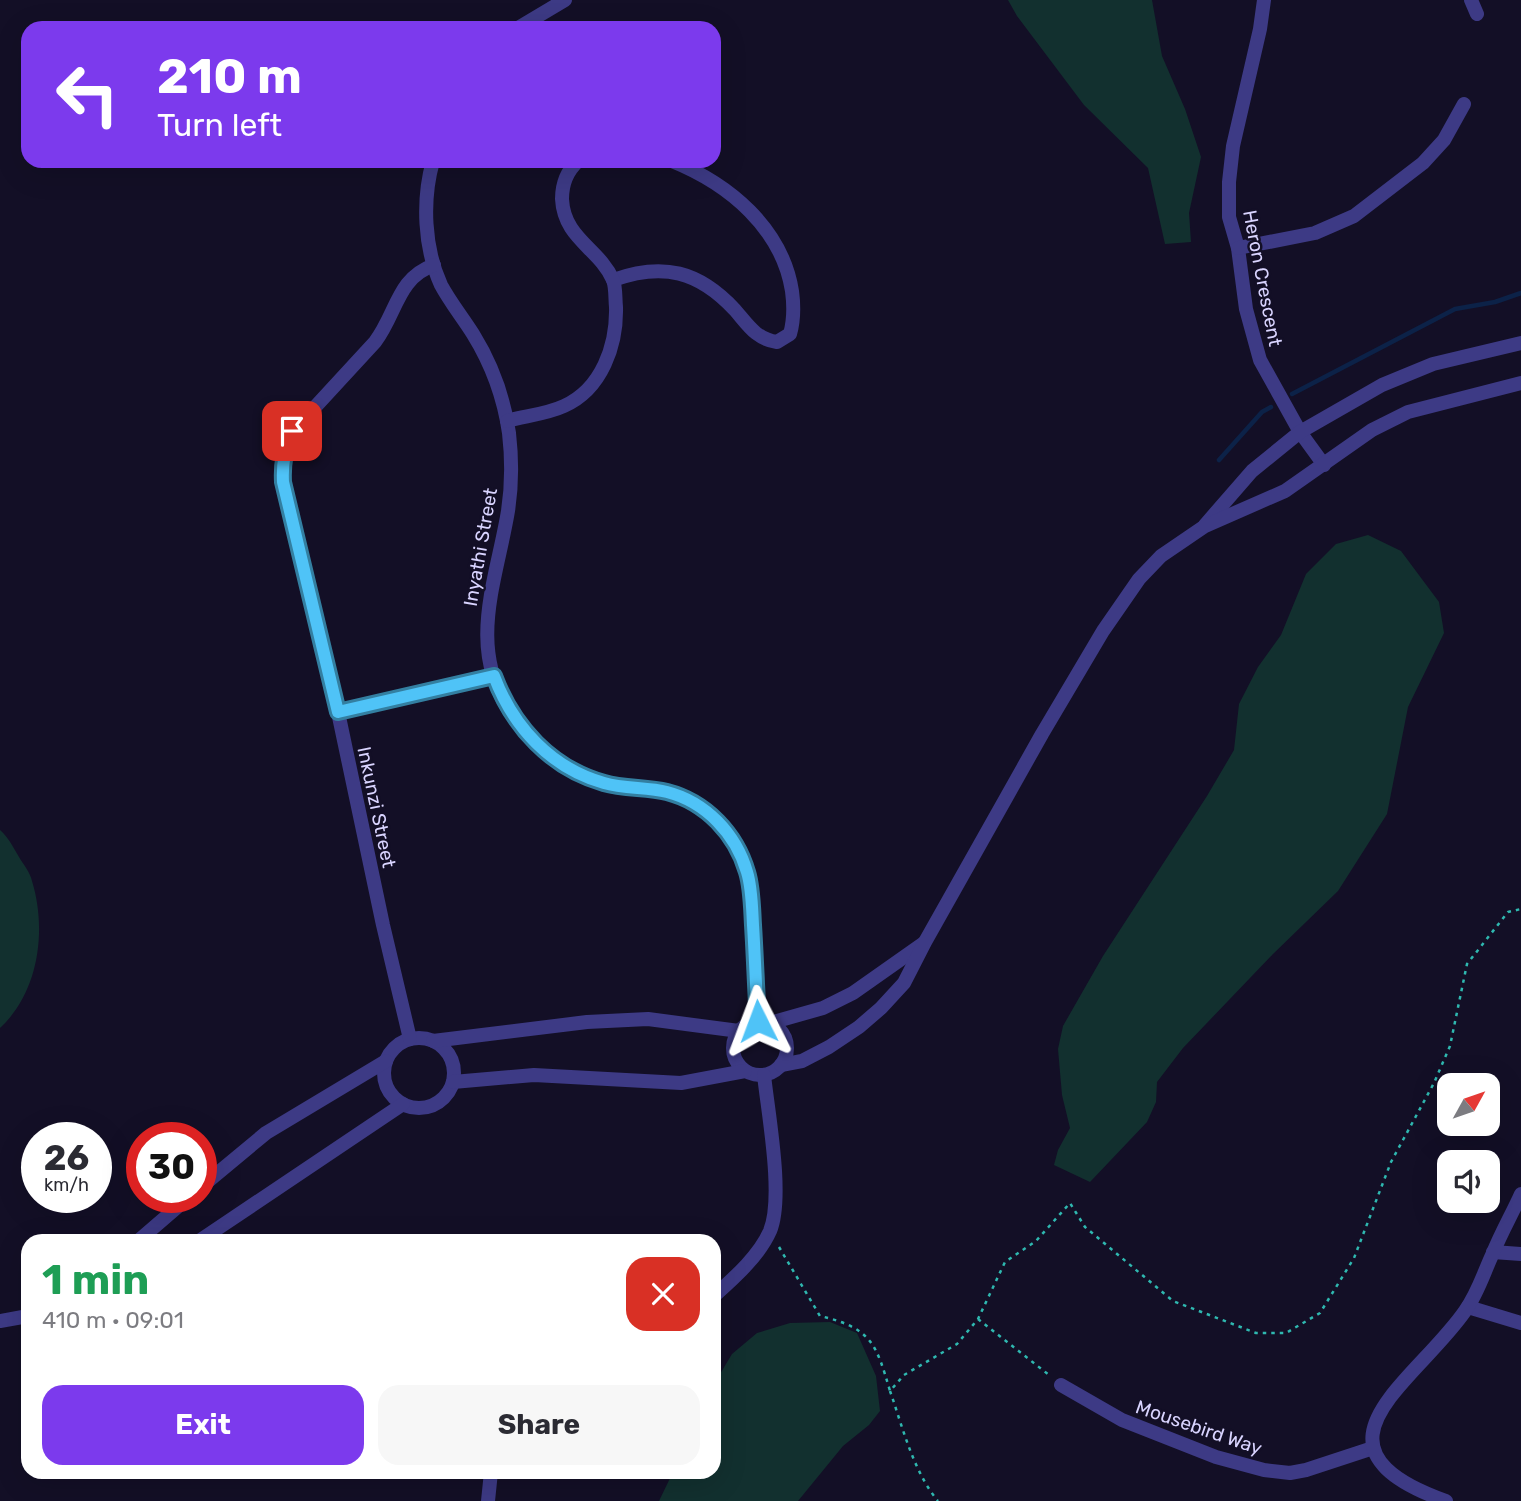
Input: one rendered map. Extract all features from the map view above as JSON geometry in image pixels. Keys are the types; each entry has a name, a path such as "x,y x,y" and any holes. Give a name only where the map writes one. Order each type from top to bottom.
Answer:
{"street":[{"path":"529,21 565,0"},
{"name":"Heron Crescent","path":"1264,0 1260,29 1233,146 1229,217 1238,248 1246,309 1260,360 1300,432 1324,465"},
{"path":"1238,248 1315,233 1354,216 1423,163 1444,140 1464,104"},
{"name":"Inyathi Street","path":"432,168 427,204 427,232 434,265 442,286 493,373 507,421 512,484 488,606 486,637 494,676 511,713 527,735 566,768 607,784 667,792 692,803 717,820 730,835 748,873 764,1022"},
{"path":"507,421 564,406 577,398 602,372 616,330 613,280 575,236 566,220 562,191 572,168"},
{"path":"613,280 633,273 671,270 701,282 718,293 760,337 777,342 790,334 793,297 785,261 776,244 741,202 691,168"},
{"name":"Inkunzi Street","path":"410,1039 380,913 338,712 285,494 282,465 292,431 380,335 413,275 434,265"},
{"path":"1205,526 1252,471 1300,432 1382,386 1433,364 1521,343"},
{"path":"453,1082 534,1075 681,1083 745,1071 764,1075 781,1065 802,1061 829,1047 881,1008 904,983 1042,734 1103,631 1139,579 1161,556 1205,526 1285,491 1371,429 1408,412 1521,383"},
{"path":"338,712 494,676"},
{"path":"745,1071 739,1066 733,1052 733,1044 739,1031 748,1024 823,1008 853,993 925,942"},
{"path":"433,1041 448,1054 454,1072 449,1091 433,1105 413,1107 403,1104 395,1098 385,1081 386,1061 391,1051 410,1039 433,1041 587,1022 648,1018 739,1031"},
{"path":"764,1022 777,1027 786,1041 787,1049 781,1065"},
{"path":"217,1174 266,1133 386,1061"},
{"path":"721,1289 747,1263 772,1224 775,1181 764,1075"},
{"path":"209,1234 403,1104"},
{"path":"1446,1501 1412,1487 1390,1473 1379,1462 1373,1448 1377,1420 1386,1400 1441,1342 1468,1307 1521,1194"},
{"path":"146,1234 170,1213"},
{"path":"1493,1252 1521,1254"},
{"path":"1468,1307 1521,1323"},
{"path":"0,1321 21,1317"},
{"name":"Mousebird Way","path":"1060,1385 1122,1420 1216,1457 1264,1470 1290,1473 1306,1470 1373,1448"},
{"path":"488,1501 490,1479"}],"path":[{"path":"890,1391 904,1375 957,1344 978,1319 1006,1262 1036,1241 1070,1203 1085,1227 1173,1301 1256,1334 1286,1333 1320,1313 1354,1258 1391,1162 1434,1083 1450,1046 1466,964 1508,912 1521,909"},
{"path":"768,1234 775,1240 820,1316 838,1320 861,1331 878,1352 911,1452 930,1491 938,1501"},
{"path":"978,1319 1060,1385"}],"green space":[{"path":"1008,0 1152,0 1162,56 1185,109 1201,157 1189,213 1191,242 1165,244 1148,168 1084,105"},
{"path":"1368,535 1401,551 1439,602 1444,633 1408,707 1387,814 1338,891 1183,1048 1157,1082 1156,1102 1147,1122 1090,1182 1054,1165 1058,1150 1070,1128 1062,1095 1058,1049 1063,1026 1103,956 1234,750 1239,704 1258,667 1281,635 1306,574 1336,544"},
{"path":"0,830 30,874 37,900 39,940 31,979 24,997 0,1028"},
{"path":"830,1322 857,1333 876,1376 880,1411 869,1425 843,1446 798,1501 659,1501 670,1479 721,1479 721,1372 732,1354 757,1333 790,1323"}],"waterway":[{"path":"1292,394 1455,309 1495,302 1521,293"},
{"path":"1219,460 1262,412 1271,407"}],"route":[{"path":"292,431 282,465 283,482 338,712 494,676 511,713 527,735 566,768 607,784 667,792 692,803 717,820 730,835 748,873 758,1021"}]}
